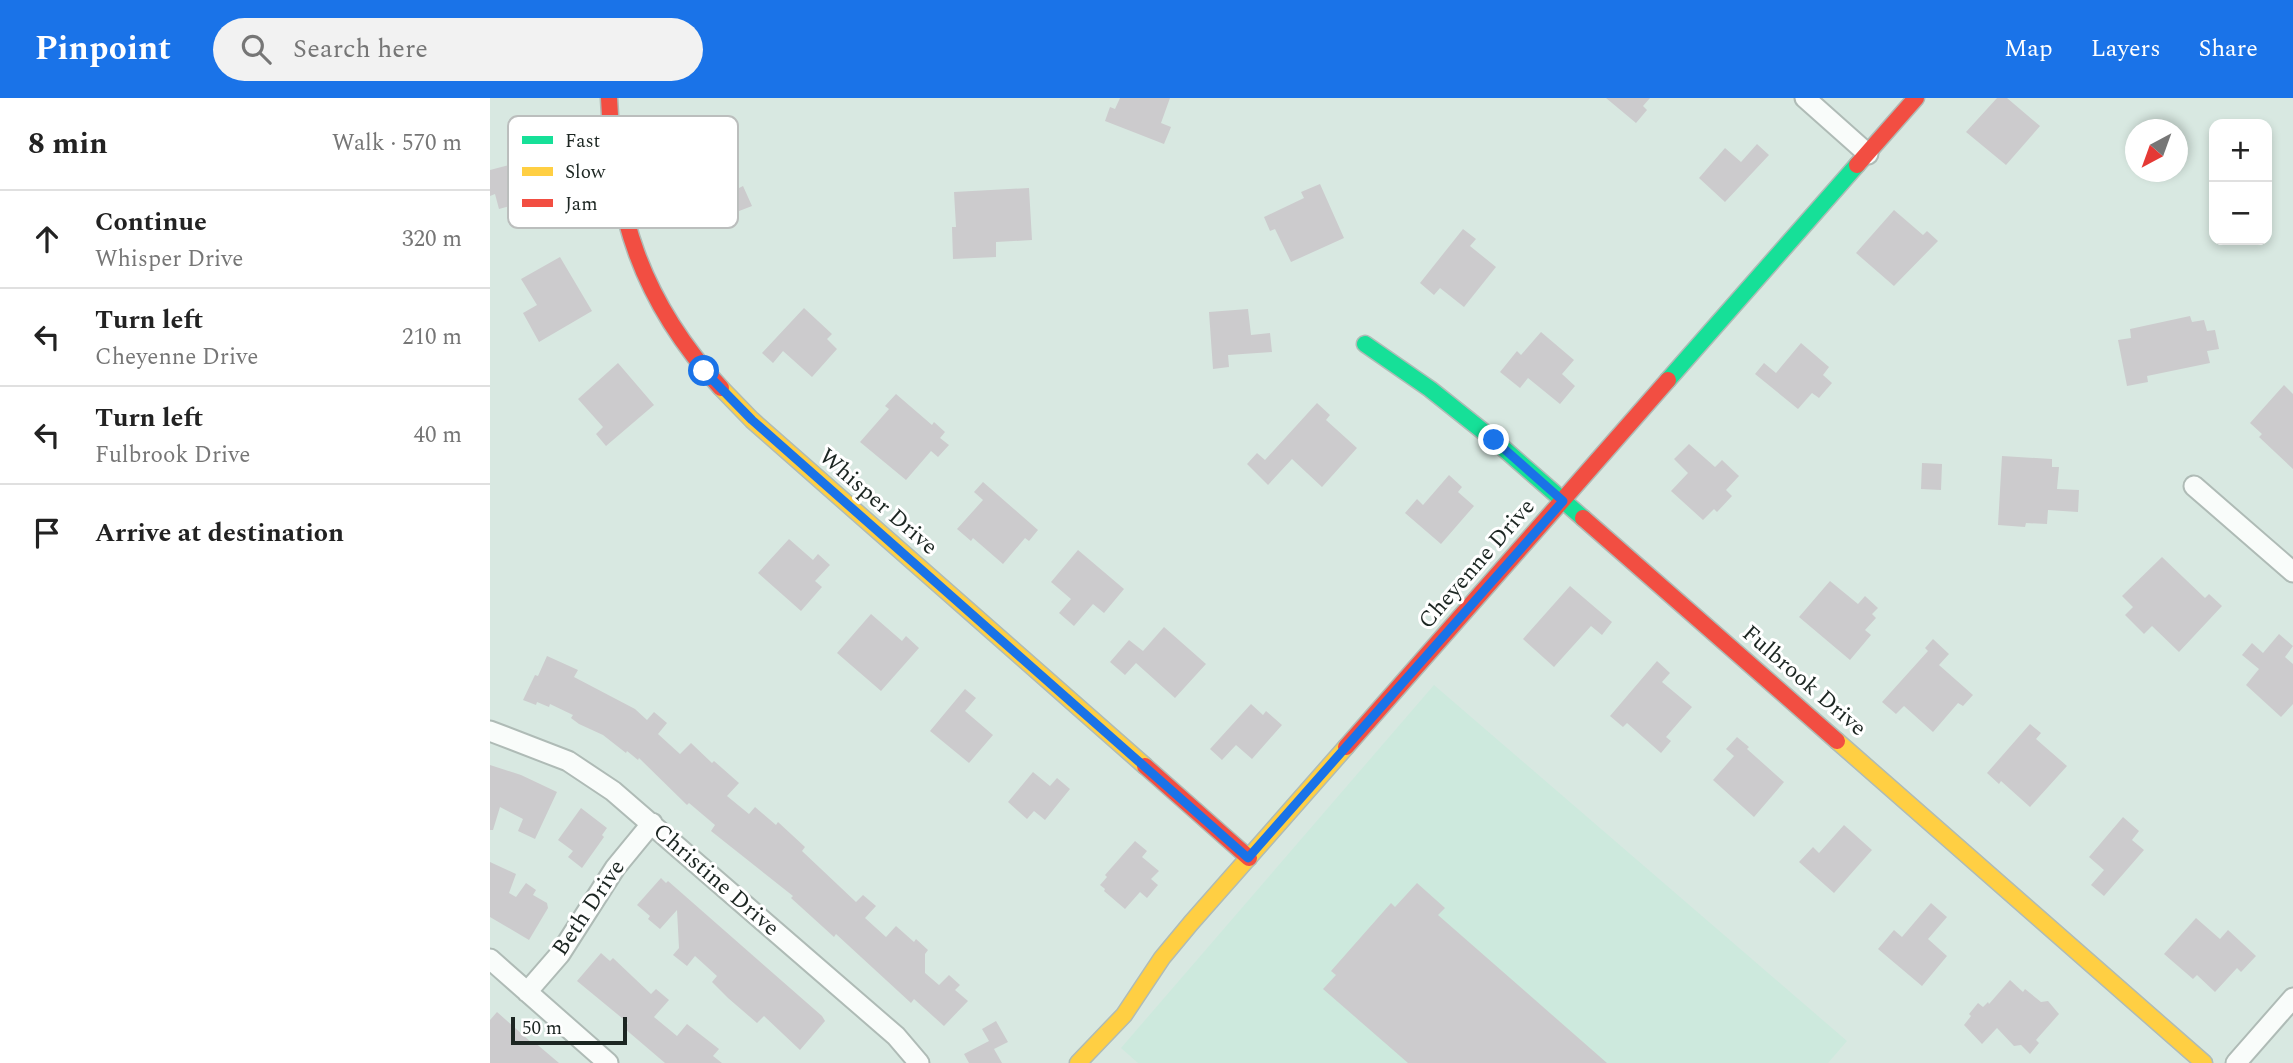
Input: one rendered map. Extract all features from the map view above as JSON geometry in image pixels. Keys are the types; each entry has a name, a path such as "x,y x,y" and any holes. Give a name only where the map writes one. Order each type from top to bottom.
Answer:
{"street":[{"name":"Whisper Drive","path":"609,98 610,116"},
{"path":"1805,98 1868,154"},
{"name":"Cheyenne Drive","path":"1078,1063 1124,1015 1162,958 1248,858 1916,98"},
{"name":"Whisper Drive","path":"627,228 648,285 664,314 704,371 752,420 1248,858"},
{"name":"Fulbrook Drive","path":"1365,344 1463,414 2204,1063"},
{"path":"2194,486 2293,572"},
{"name":"Christine Drive","path":"490,731 568,761 613,791 897,1036 919,1063"},
{"name":"Beth Drive","path":"527,992 560,954 615,869 652,824"},
{"path":"490,959 608,1063"},
{"path":"2236,1063 2293,998"}],"shaded area":[{"path":"1434,685 1847,1041 1828,1063 1138,1063 1121,1048"}],"building":[{"path":"1120,98 1170,98 1161,123 1171,127 1164,144 1105,121 1110,107 1115,109"},
{"path":"1606,98 1650,98 1643,106 1647,110 1636,123"},
{"path":"1997,98 2007,98 2040,126 2006,165 1966,132"},
{"path":"1757,144 1769,155 1725,202 1699,178 1725,148 1741,162"},
{"path":"508,165 508,207 499,209 495,194 490,196 490,170"},
{"path":"1320,184 1344,238 1291,262 1275,229 1270,231 1264,217 1304,198 1301,192"},
{"path":"743,186 752,206 738,211 738,188"},
{"path":"1029,188 1032,240 996,242 996,257 953,259 952,227 956,227 954,192"},
{"path":"1894,210 1923,235 1927,231 1938,241 1894,286 1856,253"},
{"path":"1463,229 1476,239 1470,246 1496,267 1464,307 1440,288 1434,295 1420,283"},
{"path":"560,257 592,311 539,342 523,313 537,305 521,279"},
{"path":"804,308 832,334 827,339 837,349 812,377 783,351 773,363 762,353"},
{"path":"1248,309 1251,335 1270,333 1272,352 1228,355 1229,367 1213,369 1209,312"},
{"path":"2190,316 2192,322 2204,320 2207,331 2215,330 2219,349 2207,351 2210,363 2147,376 2148,382 2127,386 2118,340 2131,338 2130,329"},
{"path":"1541,332 1574,360 1562,374 1575,386 1560,404 1528,378 1520,388 1500,372 1517,351 1521,355"},
{"path":"1801,343 1829,367 1823,375 1832,383 1819,398 1812,393 1798,409 1755,374 1764,363 1776,373"},
{"path":"618,363 654,405 606,446 596,434 603,427 578,399"},
{"path":"2284,385 2293,394 2293,469 2259,437 2262,434 2250,423"},
{"path":"896,394 932,425 934,422 945,432 940,438 949,445 938,457 931,451 906,480 860,442 889,409 885,406"},
{"path":"1317,403 1330,415 1326,420 1357,448 1322,487 1292,459 1268,485 1247,464 1257,453 1265,460"},
{"path":"1689,444 1715,467 1722,460 1739,476 1726,490 1732,496 1717,512 1714,509 1703,520 1671,491 1688,473 1674,459"},
{"path":"2002,456 2052,459 2052,467 2059,467 2057,489 2079,490 2078,512 2048,510 2047,524 2026,523 2025,527 1998,525"},
{"path":"1922,463 1942,464 1941,490 1921,489"},
{"path":"1449,475 1462,487 1458,492 1474,506 1441,544 1405,513 1417,499 1423,505"},
{"path":"983,482 1038,530 1029,541 1025,538 1003,564 973,538 971,541 957,529 983,500 974,492"},
{"path":"789,539 813,560 818,554 830,565 815,581 822,587 801,611 758,573"},
{"path":"1078,550 1124,589 1104,613 1093,604 1074,626 1059,613 1071,599 1051,582"},
{"path":"2162,557 2205,598 2209,594 2222,606 2179,652 2152,626 2144,634 2125,615 2133,607 2122,596"},
{"path":"1830,581 1858,604 1865,596 1878,608 1872,614 1876,618 1865,630 1871,635 1850,660 1799,617"},
{"path":"1570,586 1612,622 1602,635 1591,626 1554,667 1523,639"},
{"path":"871,614 902,641 906,636 919,648 881,691 837,653"},
{"path":"1164,627 1206,664 1175,698 1136,663 1125,675 1110,662 1129,640 1143,651"},
{"path":"2279,634 2293,646 2285,657 2293,664 2293,704 2281,717 2246,685 2259,669 2242,655 2252,643 2263,653"},
{"path":"1933,639 1949,654 1939,665 1973,695 1963,706 1958,703 1933,732 1904,706 1896,714 1882,702 1928,651 1925,648"},
{"path":"547,656 578,670 574,677 635,709 647,720 654,712 667,723 658,734 680,754 691,743 712,763 714,761 739,783 727,796 749,814 755,807 776,825 778,822 805,847 802,851 856,902 863,895 876,906 865,918 886,937 896,926 914,942 916,939 928,950 925,954 925,973 939,985 949,975 960,985 955,990 968,1001 944,1026 914,999 911,1003 836,934 834,937 791,898 793,896 711,831 715,825 689,803 687,805 639,758 638,760 627,751 626,753 603,735 579,724 571,718 573,715 550,704 549,707 523,700"},
{"path":"1657,661 1670,673 1662,682 1692,707 1666,737 1671,741 1661,753 1627,723 1623,727 1610,716"},
{"path":"965,689 976,698 965,711 993,735 969,763 930,731"},
{"path":"1251,704 1263,715 1266,711 1282,725 1252,759 1236,745 1222,760 1210,749"},
{"path":"2030,724 2041,733 2036,739 2067,766 2030,807 2001,781 1999,784 1987,773"},
{"path":"1737,737 1784,782 1754,817 1713,780 1734,756 1726,749"},
{"path":"490,765 521,775 557,792 535,839 518,831 523,819 500,807 493,830 490,830"},
{"path":"1033,772 1050,786 1057,778 1070,789 1045,820 1034,811 1027,819 1008,802"},
{"path":"581,808 607,828 602,835 604,837 582,868 568,857 573,851 558,840"},
{"path":"2123,817 2139,831 2132,840 2144,850 2104,896 2091,885 2104,870 2089,857"},
{"path":"1844,825 1872,850 1834,893 1799,862 1813,847 1819,853"},
{"path":"1135,841 1147,851 1142,857 1159,871 1151,879 1158,885 1147,898 1140,892 1125,909 1100,885 1107,877 1105,875"},
{"path":"490,862 516,874 509,893 516,897 526,883 536,890 533,895 547,903 548,908 529,940 490,917"},
{"path":"661,878 666,883 668,881 822,1016 825,1021 800,1050 764,1016 757,1023 728,998 712,982 717,976 695,956 687,966 673,955 679,948 677,910 660,929 637,905"},
{"path":"1417,883 1445,908 1438,915 1607,1063 1408,1063 1323,989 1336,975 1331,971 1391,903 1395,907"},
{"path":"1931,903 1947,917 1928,939 1947,956 1922,986 1878,949 1894,930 1902,937"},
{"path":"2196,918 2220,939 2228,930 2256,956 2241,972 2237,968 2215,992 2197,975 2193,979 2164,954"},
{"path":"601,953 610,961 613,958 651,994 656,989 669,1000 654,1017 677,1036 687,1024 719,1049 713,1056 722,1063 665,1063 624,1028 628,1023 577,981"},
{"path":"2010,980 2023,992 2025,989 2041,1002 2048,1001 2059,1014 2036,1040 2039,1043 2030,1054 2021,1045 2014,1046 1997,1028 1982,1044 1964,1025 1978,1003 1983,1007 1988,1002 1989,1004"},
{"path":"497,1012 559,1063 490,1063 490,1020"},
{"path":"996,1021 1008,1042 994,1049 1002,1063 969,1063 964,1054 989,1041 982,1029"}],"traffic: fast":[{"path":"1668,380 1857,165"},
{"path":"1365,344 1430,389 1494,440 1583,518"}],"traffic: slow":[{"path":"721,388 752,420 1145,766"},
{"path":"1837,741 2204,1063"},
{"path":"1078,1063 1124,1015 1162,958 1191,923 1346,747"}],"traffic: jam":[{"path":"609,98 610,116"},
{"path":"1857,165 1916,98"},
{"path":"629,228 652,289 670,322 721,388"},
{"path":"1346,747 1668,380"},
{"path":"1583,518 1837,741"},
{"path":"1145,766 1249,858"}],"route":[{"path":"704,371 752,420 1248,858 1563,501 1494,440"}]}
